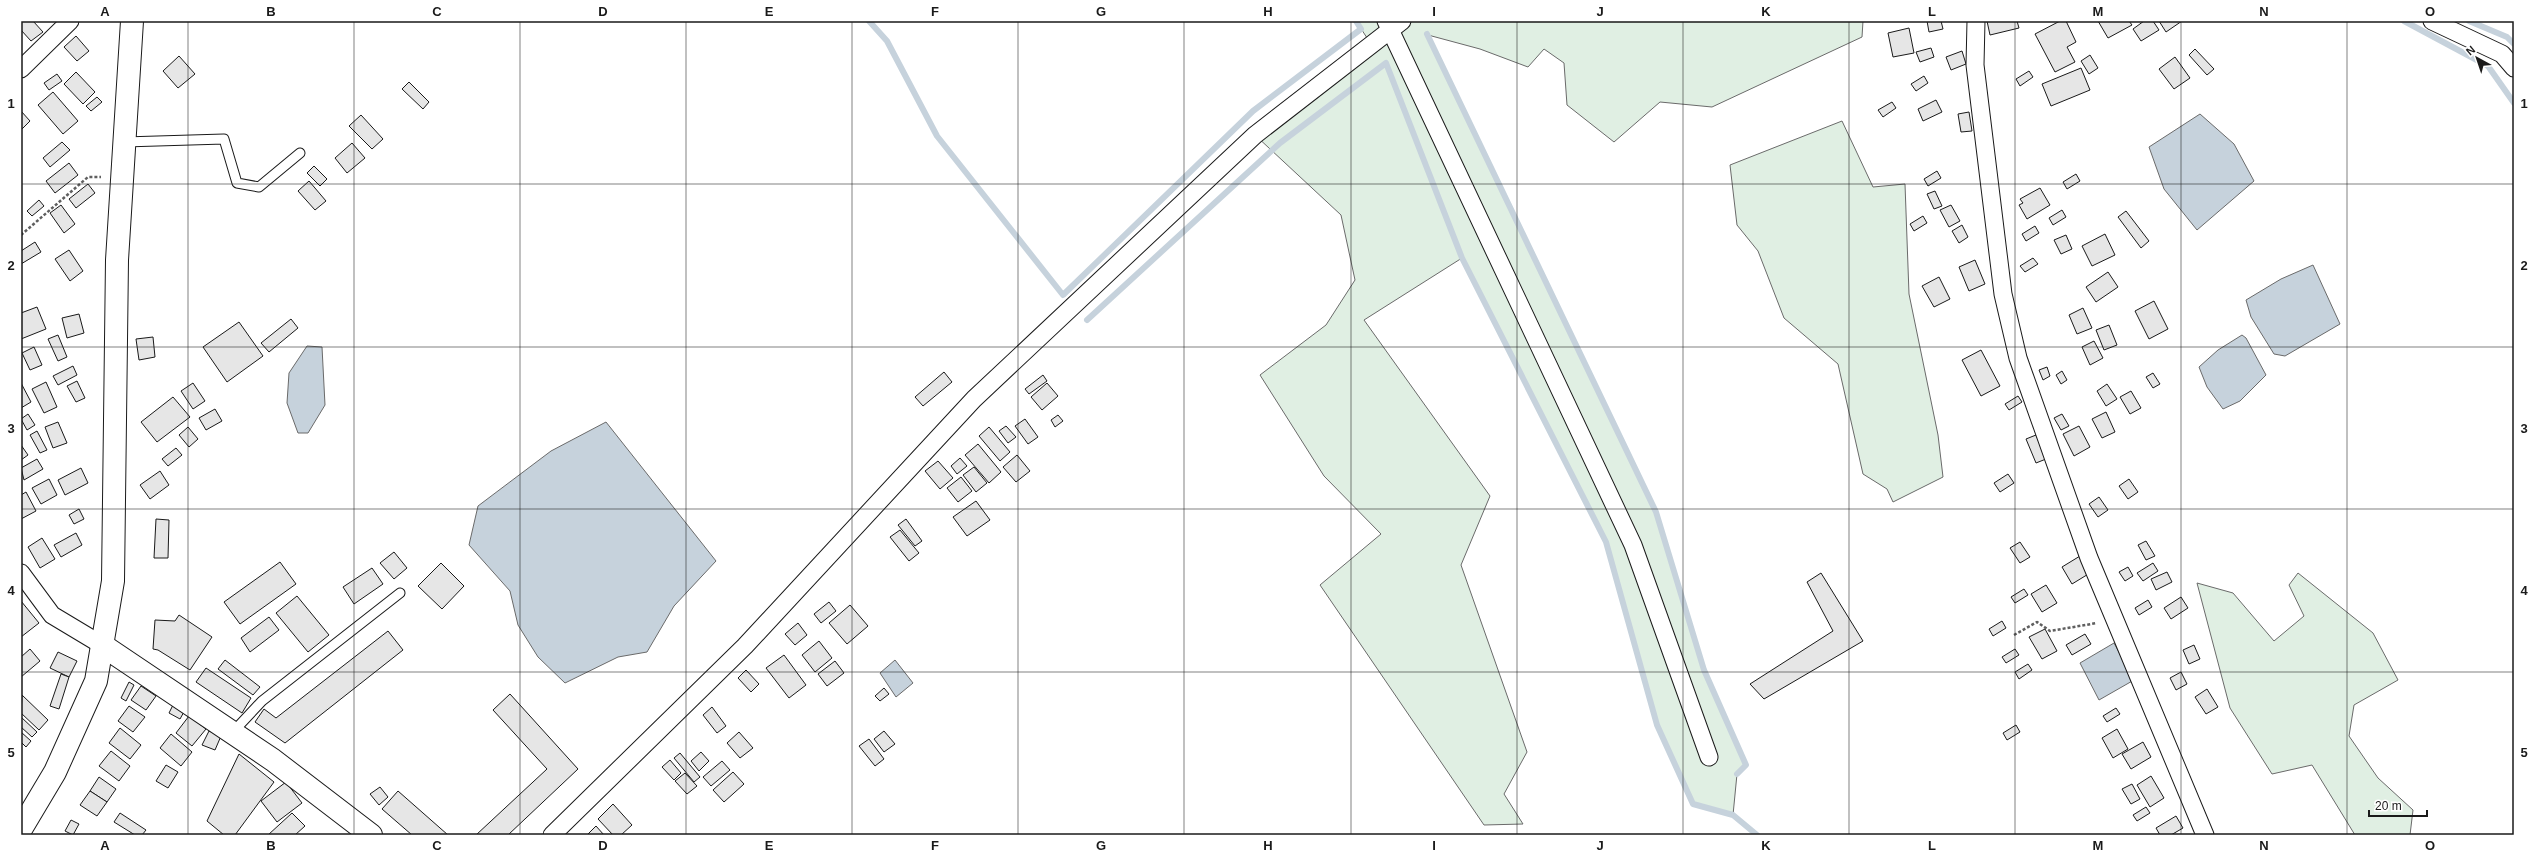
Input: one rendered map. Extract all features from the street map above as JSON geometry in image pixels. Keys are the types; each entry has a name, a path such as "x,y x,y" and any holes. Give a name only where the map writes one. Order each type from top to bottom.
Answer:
{"main road":[{"path":"21,829 55,772 96,681 113,581 117,260 132,21"},
{"path":"102,645 273,760 371,835"}],"street":[{"path":"21,69 70,21"},
{"path":"1976,21 1975,65 2003,294 2018,358 2089,558 2205,835"},
{"path":"2432,21 2502,54 2514,68"},
{"path":"552,835 745,646 974,399 1255,135 1393,24 1633,545 1709,757"},
{"path":"21,573 52,615 102,645"}],"lane":[{"path":"124,142 224,139 237,183 259,187 300,153"},
{"path":"232,733 262,701 400,593"}],"path":[{"path":"21,235 88,177 122,177"},
{"path":"2014,635 2037,622 2050,631 2115,620"}],"green space":[{"path":"1356,21 1863,21 1862,37 1712,107 1660,102 1614,142 1567,105 1564,63 1544,49 1528,67 1480,49 1428,35 1656,512 1704,670 1746,765 1737,774 1733,815 1693,804 1657,725 1606,542 1462,258 1364,320 1490,496 1461,565 1527,752 1504,794 1523,824 1484,825 1320,585 1381,534 1324,476 1260,375 1326,325 1355,280 1341,215 1255,135 1371,44"},
{"path":"1842,121 1873,187 1905,184 1909,294 1938,435 1943,477 1893,502 1887,489 1863,474 1838,364 1784,318 1758,251 1737,225 1730,165"},
{"path":"2298,573 2373,633 2398,680 2354,705 2349,736 2378,778 2413,810 2410,835 2355,835 2312,765 2272,774 2230,708 2197,583 2233,593 2274,641 2304,616 2289,585"}],"shaded area":[{"path":"2200,114 2234,144 2254,181 2197,230 2164,189 2149,147"},
{"path":"2313,265 2340,324 2285,356 2274,354 2251,317 2246,300 2281,279"},
{"path":"2242,335 2246,338 2266,375 2240,401 2223,409 2207,387 2199,367 2218,350"},
{"path":"307,346 322,347 325,405 308,433 298,433 287,403 289,373"},
{"path":"606,422 716,561 674,606 647,652 618,657 565,683 538,657 518,625 510,591 469,545 478,506 551,451"},
{"path":"2114,643 2134,680 2099,700 2080,663"},
{"path":"895,660 913,683 896,697 880,673"}],"building":[{"path":"21,21 33,21 43,32 31,41 21,30"},
{"path":"1927,21 1941,21 1943,29 1929,32"},
{"path":"1987,21 2017,21 2019,28 1990,35"},
{"path":"2060,21 2066,21 2076,42 2067,47 2075,62 2055,72 2035,34"},
{"path":"2098,21 2129,21 2132,25 2108,38"},
{"path":"2144,21 2153,21 2159,30 2141,41 2133,29"},
{"path":"2159,21 2182,21 2166,32"},
{"path":"1909,28 1914,53 1893,57 1888,33"},
{"path":"76,36 89,51 77,61 64,47"},
{"path":"1931,48 1934,57 1920,62 1916,52"},
{"path":"2195,49 2214,69 2207,75 2189,55"},
{"path":"1962,51 1966,64 1951,70 1946,57"},
{"path":"2090,55 2098,68 2089,74 2081,61"},
{"path":"179,56 195,74 178,88 163,71"},
{"path":"2175,57 2190,78 2174,89 2159,69"},
{"path":"2081,68 2090,90 2051,106 2042,84"},
{"path":"2029,71 2033,77 2020,86 2016,79"},
{"path":"76,72 95,92 83,104 64,84"},
{"path":"57,74 62,81 49,90 44,83"},
{"path":"1924,76 1928,83 1916,91 1911,84"},
{"path":"409,82 429,102 423,109 402,89"},
{"path":"53,92 78,121 63,134 38,105"},
{"path":"97,97 102,102 91,111 86,106"},
{"path":"1936,100 1942,112 1923,121 1918,109"},
{"path":"1892,102 1896,108 1883,117 1878,110"},
{"path":"21,111 30,121 21,130"},
{"path":"1969,112 1972,131 1961,132 1958,114"},
{"path":"361,115 383,139 372,149 349,126"},
{"path":"62,142 70,150 50,167 43,158"},
{"path":"352,143 365,158 347,173 335,158"},
{"path":"69,163 78,175 55,193 46,181"},
{"path":"314,166 327,179 320,186 307,173"},
{"path":"1937,171 1941,178 1928,186 1924,179"},
{"path":"2076,174 2080,181 2067,189 2063,182"},
{"path":"309,181 326,201 315,210 298,191"},
{"path":"88,184 95,193 76,208 69,199"},
{"path":"2040,188 2050,205 2027,219 2019,205 2023,203 2020,199"},
{"path":"1935,191 1942,206 1934,209 1927,194"},
{"path":"39,200 44,206 32,216 27,211"},
{"path":"61,205 75,224 64,233 50,213"},
{"path":"1951,205 1960,221 1949,227 1940,210"},
{"path":"2062,210 2066,217 2053,225 2049,218"},
{"path":"2126,211 2149,241 2141,248 2118,217"},
{"path":"1923,216 1927,223 1914,231 1910,224"},
{"path":"1962,225 1968,237 1959,243 1952,231"},
{"path":"2035,226 2039,233 2026,241 2022,234"},
{"path":"2105,234 2115,255 2092,266 2082,246"},
{"path":"2066,235 2072,249 2061,254 2054,240"},
{"path":"35,242 41,252 21,264 21,251"},
{"path":"69,250 83,271 70,281 55,259"},
{"path":"2033,258 2038,264 2025,272 2020,266"},
{"path":"1975,260 1985,284 1969,291 1959,267"},
{"path":"2108,272 2118,287 2096,302 2086,287"},
{"path":"1939,277 1950,299 1934,307 1922,286"},
{"path":"2154,301 2168,329 2149,339 2135,311"},
{"path":"37,307 46,329 21,339 21,313"},
{"path":"2083,308 2092,328 2077,334 2069,315"},
{"path":"79,314 84,333 67,338 62,318"},
{"path":"291,319 298,328 269,352 261,343"},
{"path":"239,322 263,356 227,382 203,347"},
{"path":"2109,325 2117,345 2104,350 2096,330"},
{"path":"58,335 67,357 58,361 48,339"},
{"path":"153,337 155,357 139,360 136,339"},
{"path":"2094,341 2103,358 2090,365 2082,347"},
{"path":"34,347 42,365 30,370 22,353"},
{"path":"1981,350 2000,386 1981,396 1962,360"},
{"path":"73,366 77,375 58,385 53,376"},
{"path":"2047,367 2050,376 2043,380 2039,370"},
{"path":"2062,371 2067,380 2061,384 2056,375"},
{"path":"944,372 952,382 923,406 915,397"},
{"path":"2153,373 2160,384 2153,388 2146,377"},
{"path":"1043,375 1047,381 1029,394 1025,389"},
{"path":"77,381 85,398 76,402 67,386"},
{"path":"46,382 57,407 44,413 32,389"},
{"path":"21,383 31,402 21,408"},
{"path":"193,383 205,401 193,409 181,391"},
{"path":"1047,383 1058,396 1042,410 1031,397"},
{"path":"2107,384 2117,399 2106,406 2097,391"},
{"path":"2131,391 2141,408 2130,414 2120,397"},
{"path":"2018,396 2022,402 2009,410 2005,404"},
{"path":"173,397 190,417 157,442 141,422"},
{"path":"215,409 222,421 206,430 199,418"},
{"path":"2106,412 2115,432 2102,438 2092,419"},
{"path":"28,414 35,425 27,430 21,419"},
{"path":"2062,414 2069,426 2061,430 2054,418"},
{"path":"1058,415 1063,421 1055,427 1051,420"},
{"path":"1025,419 1038,437 1028,444 1015,426"},
{"path":"58,422 67,443 53,448 45,427"},
{"path":"1006,426 1016,437 1008,443 999,431"},
{"path":"2079,426 2090,447 2074,456 2063,434"},
{"path":"188,427 198,439 189,447 179,435"},
{"path":"989,427 1010,452 1000,461 979,436"},
{"path":"37,431 47,450 40,453 30,435"},
{"path":"2036,435 2046,459 2036,463 2026,439"},
{"path":"978,444 1001,472 989,483 965,455"},
{"path":"21,445 28,455 21,460"},
{"path":"176,448 182,455 168,466 162,459"},
{"path":"1017,455 1030,471 1016,482 1003,467"},
{"path":"960,458 967,466 957,474 951,466"},
{"path":"37,459 43,469 24,480 21,468"},
{"path":"938,461 953,478 940,489 925,471"},
{"path":"974,467 987,483 976,492 963,475"},
{"path":"81,468 88,483 65,495 58,480"},
{"path":"160,471 169,485 150,499 140,485"},
{"path":"2008,474 2014,483 2000,492 1994,483"},
{"path":"961,477 972,491 958,502 947,488"},
{"path":"49,479 57,495 41,504 32,488"},
{"path":"2129,479 2138,492 2128,499 2119,486"},
{"path":"26,492 36,511 21,519 21,495"},
{"path":"2099,497 2108,510 2098,517 2089,504"},
{"path":"976,501 990,520 967,536 953,517"},
{"path":"79,509 84,519 74,524 69,515"},
{"path":"156,519 169,520 168,558 154,558"},
{"path":"906,519 922,541 915,546 898,525"},
{"path":"900,530 919,553 909,561 890,537"},
{"path":"76,533 82,545 61,557 54,545"},
{"path":"42,538 55,559 40,568 28,547"},
{"path":"2146,541 2155,556 2146,560 2138,545"},
{"path":"2020,542 2030,557 2020,563 2010,548"},
{"path":"394,552 407,568 394,579 380,563"},
{"path":"2080,556 2090,573 2072,584 2062,567"},
{"path":"280,562 296,584 240,624 224,602"},
{"path":"441,563 464,586 442,609 418,586"},
{"path":"2153,563 2158,571 2143,581 2137,573"},
{"path":"2128,567 2133,576 2125,581 2119,572"},
{"path":"372,568 383,584 354,604 343,587"},
{"path":"2167,572 2172,582 2156,590 2151,579"},
{"path":"1821,573 1863,641 1764,699 1750,684 1833,631 1807,582"},
{"path":"2046,585 2057,603 2042,612 2031,594"},
{"path":"2024,589 2028,595 2015,603 2011,597"},
{"path":"297,596 329,635 308,652 276,613"},
{"path":"2181,597 2188,608 2171,619 2164,608"},
{"path":"2148,600 2152,607 2139,615 2135,608"},
{"path":"21,601 39,623 21,637"},
{"path":"829,602 836,611 821,623 814,614"},
{"path":"850,605 868,626 847,644 829,623"},
{"path":"179,615 212,637 190,670 158,650 153,649 155,620 175,621"},
{"path":"269,617 279,630 250,652 241,638"},
{"path":"2002,621 2006,628 1993,636 1989,629"},
{"path":"798,623 807,635 795,645 785,634"},
{"path":"2045,629 2057,651 2042,659 2029,637"},
{"path":"388,631 403,650 285,743 255,722 264,709 276,718"},
{"path":"2085,634 2091,644 2072,655 2066,645"},
{"path":"819,641 832,658 815,672 802,655"},
{"path":"2194,645 2200,659 2189,664 2183,650"},
{"path":"30,649 40,661 21,677 21,657"},
{"path":"2015,649 2019,655 2006,663 2002,657"},
{"path":"58,652 77,661 69,677 50,668"},
{"path":"784,655 806,685 789,698 766,668"},
{"path":"225,660 260,687 253,695 218,669"},
{"path":"835,661 844,673 827,686 818,674"},
{"path":"2028,664 2032,670 2019,679 2015,672"},
{"path":"206,668 251,698 242,713 196,682"},
{"path":"746,670 759,684 751,692 738,678"},
{"path":"2181,672 2187,684 2176,690 2170,678"},
{"path":"61,674 69,677 59,709 50,706"},
{"path":"129,682 134,685 126,701 121,698"},
{"path":"141,686 156,696 146,710 131,700"},
{"path":"884,688 889,694 880,701 875,696"},
{"path":"2207,689 2218,707 2206,714 2195,697"},
{"path":"510,694 578,769 508,835 476,835 547,769 493,710"},
{"path":"22,695 48,720 39,730 21,713"},
{"path":"173,705 185,710 180,719 169,713"},
{"path":"129,706 145,717 133,732 118,721"},
{"path":"712,707 726,726 717,733 703,715"},
{"path":"2116,708 2120,714 2107,722 2103,716"},
{"path":"189,716 206,729 192,746 176,733"},
{"path":"21,717 37,732 32,737 21,727"},
{"path":"2016,725 2020,732 2007,740 2003,733"},
{"path":"120,728 141,745 130,759 109,743"},
{"path":"2117,729 2128,749 2113,758 2102,738"},
{"path":"209,731 221,736 215,750 202,745"},
{"path":"884,731 895,744 884,752 874,739"},
{"path":"21,732 31,741 26,747 21,742"},
{"path":"739,732 753,748 740,758 727,743"},
{"path":"171,734 192,752 181,766 160,748"},
{"path":"869,739 884,759 875,766 859,746"},
{"path":"2143,742 2151,757 2131,769 2122,754"},
{"path":"111,751 130,766 119,781 99,766"},
{"path":"701,752 709,761 699,771 691,761"},
{"path":"680,753 700,777 694,782 674,758"},
{"path":"239,754 274,782 235,835 224,835 207,821"},
{"path":"670,760 681,773 674,780 662,767"},
{"path":"722,761 730,770 711,786 703,777"},
{"path":"166,765 178,772 168,788 156,781"},
{"path":"733,772 744,784 724,802 713,790"},
{"path":"685,773 697,786 687,794 675,781"},
{"path":"2151,776 2164,798 2150,807 2137,785"},
{"path":"99,777 116,789 107,802 90,791"},
{"path":"286,782 302,803 277,822 261,801"},
{"path":"2132,784 2140,799 2131,804 2122,789"},
{"path":"380,787 388,797 379,805 370,794"},
{"path":"90,791 107,802 97,816 80,805"},
{"path":"398,791 448,835 412,835 382,809"},
{"path":"613,804 632,825 621,835 613,835 598,819"},
{"path":"2146,807 2150,813 2137,821 2133,815"},
{"path":"120,813 146,830 142,835 135,835 114,822"},
{"path":"292,813 305,826 295,835 268,835"},
{"path":"2176,816 2183,828 2171,835 2160,835 2156,828"},
{"path":"71,820 79,824 73,835 65,831"},
{"path":"596,826 604,835 587,835"}],"waterway":[{"path":"869,21 887,41 937,136 1063,295 1253,111 1361,29 1356,21"},
{"path":"2404,21 2488,66 2514,103"},
{"path":"2469,21 2507,37 2514,44"},
{"path":"1427,34 1656,512 1704,670 1746,765 1737,774"},
{"path":"1087,320 1280,143 1386,63 1462,258 1606,542 1657,725 1693,804 1733,815 1757,835"}]}
